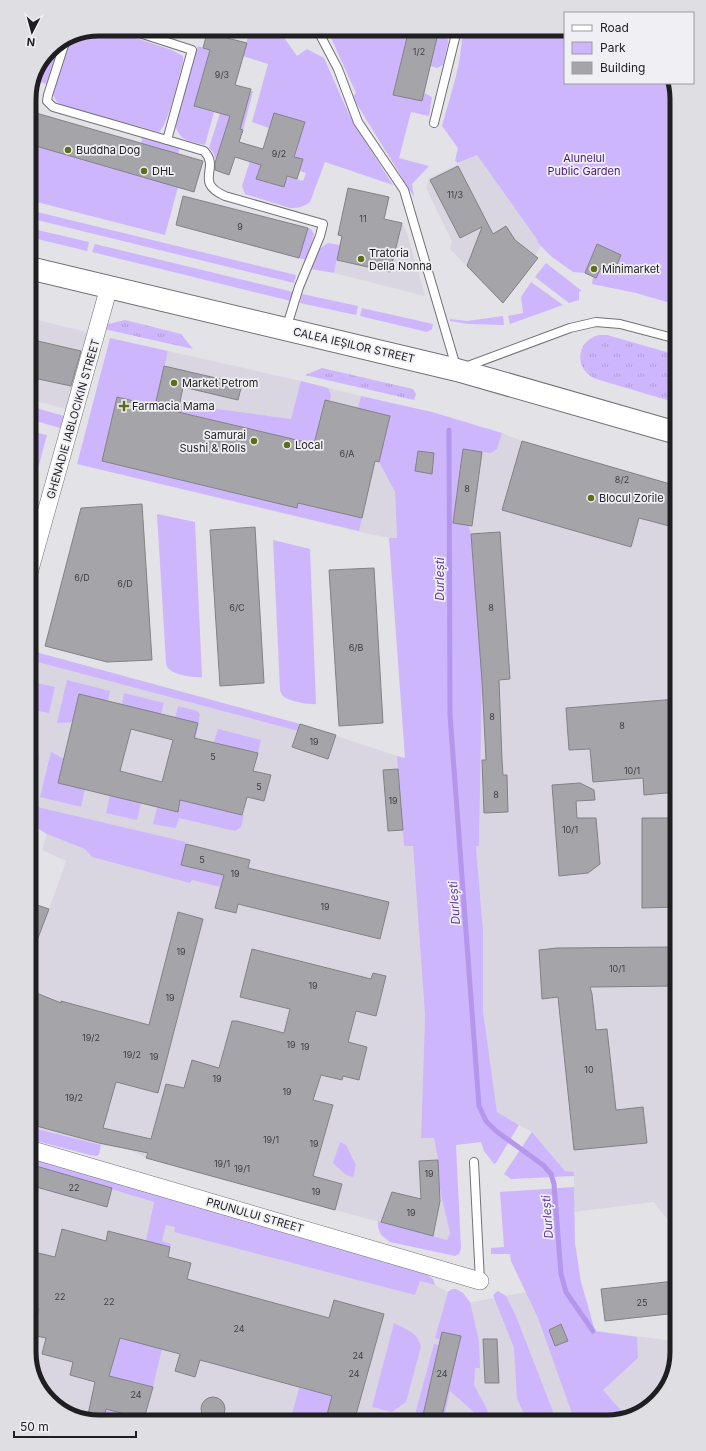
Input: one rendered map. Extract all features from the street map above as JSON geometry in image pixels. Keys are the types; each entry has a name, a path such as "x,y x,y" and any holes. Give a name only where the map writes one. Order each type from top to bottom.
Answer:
{"main road":[{"name":"CALEA IEȘILOR STREET","path":"36,270 457,370 670,431"}],"street":[{"name":"GHENADIE IABLOCIKIN STREET","path":"36,548 109,287"},
{"name":"PRUNULUI STREET","path":"36,1151 480,1281"}],"lane":[{"path":"149,36 192,50 167,140"},
{"path":"321,36 338,69 358,122 404,190 457,370 570,328 596,322 620,324 670,337"},
{"path":"434,123 456,36"},
{"path":"63,48 48,96 48,101 53,107 204,151 210,160 208,178 209,184 212,189 220,194 323,224 320,236 298,287 286,329"},
{"path":"474,1162 480,1281"}],"shaded area":[{"path":"477,155 541,246 535,255 538,258 503,303 450,249 452,241 426,188 429,178"},
{"path":"402,223 406,230 425,296 334,273 342,236"},
{"path":"36,320 87,332 66,409 36,401"},
{"path":"168,351 301,381 393,404 379,462 395,492 397,538 389,538 365,533 77,464 158,396"},
{"path":"502,433 522,441 670,484 670,1223 654,1202 574,1212 574,1172 565,1171 532,1132 497,1112 483,1011 483,930 476,846 479,846 482,681 453,523 463,449 497,449"},
{"path":"36,652 300,724 397,756 404,846 413,846 425,1016 421,1138 434,1138 450,1233 447,1240 186,1170 146,1158 128,1149 101,1145 36,1129 36,1067 54,1001 36,993 36,904 49,909 66,861 42,850 47,834 36,827"},
{"path":"36,1166 435,1285 467,1303 581,1282 595,1331 670,1340 669,1364 667,1372 659,1387 638,1407 619,1414 607,1415 87,1414 68,1407 49,1390 44,1383 37,1364"}],"green space":[{"path":"130,36 172,50 183,56 183,62 166,120 159,132 63,106 56,101 53,94 69,44 87,37"},
{"path":"248,36 283,36 297,56 307,49 324,58 352,121 393,185 325,162 310,202 303,206 290,208 245,194 242,186 250,161 261,165 257,179 284,187 287,176 303,181 306,173 300,171 303,160 294,157 305,123 274,114 269,128 252,122 268,64 243,56"},
{"path":"330,36 407,36 393,94 422,101 424,93 432,97 429,116 411,112 399,158 429,166 412,184 414,197 358,106 353,96 356,93"},
{"path":"437,36 448,36 448,43 443,65 437,68 430,66"},
{"name":"Alunelul Public Garden","path":"462,36 564,36 564,84 668,84 670,99 670,303 636,293 592,284 593,277 596,278 601,268 613,274 621,255 597,244 585,273 573,272 552,257 537,242 538,241 477,155 458,163 455,161 458,148 442,126 458,66"},
{"path":"198,46 210,50 194,106 214,112 205,145 183,138 177,131 175,125"},
{"path":"57,54 47,84 39,82 49,61"},
{"path":"251,91 253,91 243,130 227,125 216,161 213,152 209,148 220,113 242,120"},
{"path":"143,136 180,147 178,154 141,143"},
{"path":"36,146 178,187 165,235 36,202"},
{"path":"36,212 296,275 294,283 36,220"},
{"path":"308,228 311,229 314,234 307,260 299,258"},
{"path":"36,230 89,242 87,251 36,239"},
{"path":"328,243 340,245 334,273 311,269 318,250"},
{"path":"95,244 293,292 291,301 92,252"},
{"path":"546,263 582,291 579,292 579,300 569,303 535,277"},
{"path":"531,282 563,305 510,324 508,316 523,313 521,297"},
{"path":"302,294 358,306 356,315 300,303"},
{"path":"362,308 433,324 432,329 427,332 360,316"},
{"path":"503,316 504,325 469,324 450,321 450,319 467,321"},
{"path":"125,320 181,334 193,349 104,329 108,324"},
{"path":"599,335 607,335 670,353 670,401 596,379 589,375 581,363 580,356 585,343 591,338"},
{"path":"110,338 168,351 157,401 291,419 301,381 328,388 331,395 330,402 324,400 314,444 117,397 102,461 297,508 298,503 362,518 359,531 77,464"},
{"path":"322,368 413,389 416,394 414,400 305,375"},
{"path":"361,396 432,412 502,433 497,449 491,453 463,449 453,523 468,525 471,534 482,681 479,846 476,846 483,930 483,1011 497,1112 519,1125 494,1164 484,1151 481,1142 456,1145 461,1249 459,1254 455,1256 390,1242 381,1235 378,1227 378,1221 447,1240 450,1233 439,1185 438,1160 434,1138 421,1138 425,1016 413,846 404,846 397,756 405,758 389,538 397,538 395,492 379,462 390,416 358,408"},
{"path":"36,408 64,416 60,428 36,421"},
{"path":"36,433 47,435 36,472"},
{"path":"157,514 195,522 202,677 175,673 169,669 166,664"},
{"path":"273,540 310,549 316,704 289,700 283,696 280,691"},
{"path":"36,652 300,724 298,731 36,662"},
{"path":"67,680 110,691 108,701 73,722 57,723"},
{"path":"36,683 55,687 49,713 36,710"},
{"path":"124,693 164,703 161,714 122,705"},
{"path":"178,706 197,711 200,714 196,738 194,738 198,723 175,718"},
{"path":"218,729 261,740 258,753 214,742"},
{"path":"51,752 64,759 58,783 85,789 81,807 40,797"},
{"path":"36,756 39,757 36,769"},
{"path":"110,795 141,803 137,820 106,813"},
{"path":"180,800 244,815 241,827 235,831 179,818 175,828 153,824 157,807 177,812"},
{"path":"36,807 186,842 181,865 219,874 224,854 229,854 221,887 192,880 190,883 92,857 85,849 47,834 36,827"},
{"path":"36,1129 101,1145 97,1156 36,1141"},
{"path":"532,1132 565,1171 574,1172 574,1176 511,1179 504,1174"},
{"path":"340,1142 346,1145 356,1165 353,1177 346,1175 333,1163"},
{"path":"36,1159 424,1272 433,1279 435,1285 420,1281 415,1295 174,1232 175,1227 166,1225 162,1241 171,1244 168,1257 125,1339 162,1349 153,1387 126,1380 120,1401 130,1415 105,1415 110,1393 107,1385 146,1240 154,1202 36,1166"},
{"path":"574,1187 575,1243 581,1282 595,1331 637,1337 638,1358 603,1390 623,1413 607,1415 573,1415 538,1318 511,1261 510,1254 491,1254 491,1248 504,1247 500,1192"},
{"path":"452,1289 456,1289 463,1293 470,1302 479,1341 480,1368 475,1368 474,1385 487,1409 488,1414 492,1415 477,1415 450,1391 445,1415 415,1415 434,1344 439,1345 460,1336 443,1332 441,1340 435,1338 448,1292"},
{"path":"498,1291 506,1296 516,1316 554,1415 525,1415 517,1399 514,1348 493,1295"},
{"path":"394,1323 415,1335 420,1342 421,1347 406,1402 392,1412 372,1407"},
{"path":"299,1388 332,1396 327,1415 292,1415"}],"building":[{"path":"206,36 227,36 227,38 247,43 235,85 251,89 240,129 243,130 239,142 263,149 274,113 305,122 294,157 303,159 297,179 287,176 284,187 256,179 261,165 235,157 229,175 215,170 215,163 230,116 194,106 210,50 203,48"},
{"path":"407,36 437,36 422,101 393,95"},
{"path":"36,113 203,161 194,192 36,146"},
{"path":"458,166 493,234 506,226 515,240 538,258 503,303 467,266 482,227 460,238 430,180"},
{"path":"348,188 389,197 384,219 402,223 390,272 337,260 342,236 338,235"},
{"path":"183,196 308,228 299,258 176,225"},
{"path":"597,244 621,255 613,274 601,268 596,278 585,273"},
{"path":"36,341 81,351 71,386 36,378"},
{"path":"164,366 242,384 238,400 183,387 178,412 314,444 325,400 390,416 379,462 375,461 362,518 298,503 297,508 102,461 117,397 155,406"},
{"name":"Blocul Zorile","path":"522,441 670,484 670,526 639,518 631,547 502,510"},
{"path":"463,449 482,452 472,526 453,523"},
{"path":"418,451 434,453 432,474 415,471"},
{"path":"142,504 152,660 107,662 45,646 81,508"},
{"path":"255,527 264,683 220,686 210,530"},
{"path":"500,532 510,679 499,680 503,775 507,775 508,812 484,813 482,760 486,760 482,681 471,534"},
{"path":"374,568 383,723 339,726 329,570"},
{"path":"79,694 198,723 194,738 258,753 253,771 271,775 264,801 247,797 242,815 180,800 178,812 58,783","holes":["131,729 173,740 162,782 120,771"]},
{"path":"670,700 670,793 644,795 643,778 593,782 590,749 569,750 566,708"},
{"path":"300,724 336,735 328,759 292,747"},
{"path":"398,769 403,830 388,831 383,770"},
{"path":"580,783 594,790 595,800 576,801 577,818 596,818 600,864 588,873 559,876 552,785"},
{"path":"642,818 670,818 670,907 642,908"},
{"path":"186,844 250,860 248,868 389,902 380,939 238,904 236,913 215,908 224,875 181,865"},
{"path":"36,905 49,909 36,943"},
{"path":"178,912 203,919 158,1093 116,1082 103,1128 151,1139 166,1084 184,1088 192,1060 219,1068 232,1021 284,1033 290,1009 240,997 252,949 371,979 373,973 386,976 376,1016 356,1011 348,1042 367,1047 359,1080 343,1076 342,1080 321,1075 313,1100 333,1105 313,1176 342,1184 335,1210 146,1158 148,1153 99,1143 36,1126 36,993 61,1003 61,1001 149,1025"},
{"path":"670,947 670,986 590,987 596,1030 607,1029 616,1110 643,1107 647,1143 574,1150 558,997 542,999 539,950 557,948"},
{"path":"438,1160 440,1201 433,1236 381,1222 392,1192 421,1199 419,1161"},
{"path":"36,1166 112,1188 107,1207 36,1187"},
{"path":"62,1229 106,1241 108,1231 170,1247 168,1257 191,1263 187,1279 329,1318 334,1300 384,1314 356,1415 327,1415 332,1396 200,1360 195,1377 175,1371 180,1354 120,1338 109,1376 153,1387 145,1415 129,1415 106,1409 105,1415 88,1414 95,1382 70,1375 73,1362 42,1354 46,1338 36,1336 36,1320 39,1309 36,1308 36,1260 38,1253 55,1257"},
{"path":"670,1282 670,1314 605,1321 601,1289"},
{"path":"561,1324 568,1341 555,1346 549,1330"},
{"path":"442,1332 461,1336 442,1415 423,1415"},
{"path":"483,1339 497,1339 499,1383 485,1383"},
{"path":"208,1398 218,1398 222,1400 225,1409 224,1415 202,1414 202,1404 204,1400"}],"waterway":[{"name":"Durlești","path":"449,430 450,715 479,1106 486,1121 496,1131 543,1165 551,1174 554,1184 561,1274 566,1292 593,1331"}],"place":[{"name":"Buddha Dog","path":"68,150"},
{"name":"DHL","path":"144,171"},
{"name":"Tratoria Della Nonna","path":"361,259"},
{"name":"Minimarket","path":"594,269"},
{"name":"Market Petrom","path":"174,383"},
{"name":"Farmacia Mama","path":"124,406"},
{"name":"Samurai Sushi & Rolls","path":"254,441"},
{"name":"Local","path":"287,445"},
{"name":"Blocul Zorile","path":"591,498"}]}
